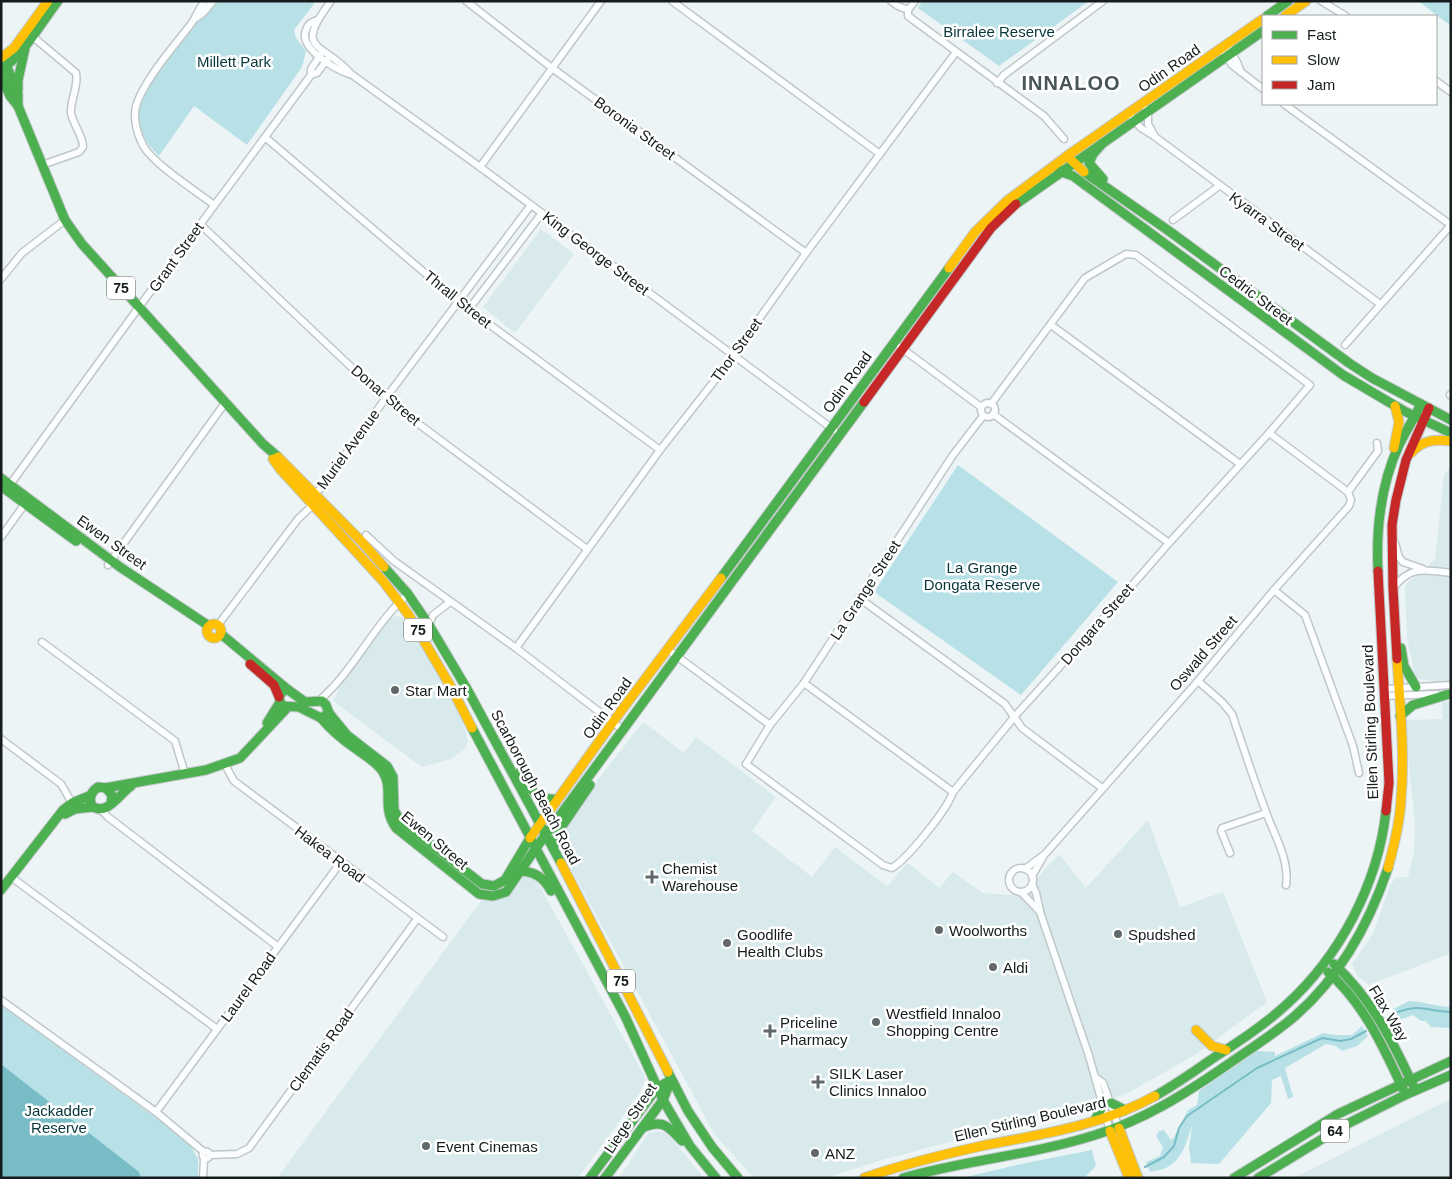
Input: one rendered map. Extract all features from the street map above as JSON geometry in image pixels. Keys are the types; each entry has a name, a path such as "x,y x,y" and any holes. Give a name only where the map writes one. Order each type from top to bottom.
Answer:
{"main road":[{"path":"2,57 14,48 48,1"},
{"path":"4,68 16,58 58,1"},
{"path":"1268,15 1288,1"},
{"path":"1286,15 1306,1"},
{"name":"Odin Road","path":"530,838 613,722 893,342 982,225 1008,200 1066,156 1262,19"},
{"name":"Odin Road","path":"536,848 991,228 1020,201 1262,32"},
{"path":"18,94 18,80 25,44"},
{"name":"Scarborough Beach Road","path":"2,57 4,68 18,94 18,106"},
{"name":"Scarborough Beach Road","path":"1,76 10,96 18,106 66,220 95,259 262,444 281,470 312,500 362,542 408,594 429,625 448,655 553,847 688,1111 712,1147 738,1178"},
{"path":"1101,145 1093,154 1089,163 1097,174 1128,202"},
{"name":"Cedric Street","path":"1066,156 1073,164 1128,202 1329,350 1372,378 1451,420"},
{"name":"Cedric Street","path":"1055,165 1062,172 1073,176 1343,375 1419,419 1451,433"},
{"path":"1388,478 1400,424 1395,406"},
{"name":"Ellen Stirling Boulevard","path":"903,1178 965,1163 1053,1147 1114,1129 1171,1102 1194,1089 1302,1010 1335,972 1357,940 1388,873 1395,844 1403,789 1391,538 1396,500 1406,460 1425,406"},
{"name":"Ellen Stirling Boulevard","path":"864,1178 944,1153 1095,1120 1125,1110 1166,1090 1226,1050 1286,1005 1321,968 1353,918 1365,891 1378,855 1387,814 1389,784 1377,548 1378,524 1388,478 1400,446 1419,419"},
{"path":"1406,460 1415,449 1430,440 1451,441"},
{"name":"Ewen Street","path":"1,478 6,487 110,562 214,631 267,670 304,702 312,703 320,700 347,735 387,766 394,777 394,810 400,820 467,878 479,894 488,897 499,896 506,892 536,848"},
{"name":"Scarborough Beach Road","path":"312,500 399,601 451,687 625,1016 663,1100 694,1151 716,1178"},
{"name":"Ewen Street","path":"214,631 274,684 282,702 299,707 320,718 343,740 382,770 387,778 387,812 391,823 467,878 490,886 500,885 505,880 530,838"},
{"path":"1395,639 1402,652 1404,666 1416,688"},
{"path":"1,890 54,821 72,803 90,796 95,788 138,783 206,770 240,758 265,731 267,723 282,702 282,692 287,689"},
{"path":"1400,716 1413,706 1450,691"},
{"path":"320,718 328,710"},
{"path":"484,720 532,792 537,797 545,800 557,800"},
{"path":"553,847 560,829 591,784 594,769"},
{"path":"54,821 75,809 97,808 110,805 126,789 138,783"},
{"path":"105,788 112,795 110,805"},
{"path":"90,796 90,801 97,808"},
{"path":"521,871 532,871 540,874 546,881 564,917 580,933"},
{"name":"Flax Way","path":"1327,959 1388,1054 1405,1095"},
{"name":"Flax Way","path":"1321,968 1335,972 1359,990 1384,1028 1415,1090"},
{"path":"1196,1030 1212,1047 1226,1050"},
{"name":"64","path":"1234,1178 1338,1114 1451,1061"},
{"name":"64","path":"1258,1178 1344,1125 1415,1090 1451,1075"},
{"name":"Liege Street","path":"590,1178 657,1088 671,1080"},
{"name":"Liege Street","path":"605,1178 663,1100 671,1080"},
{"path":"1111,1103 1125,1110"},
{"path":"1095,1120 1102,1107"},
{"path":"642,1128 654,1123 662,1124 694,1151"},
{"path":"1114,1129 1129,1178"},
{"path":"1114,1129 1138,1178"},
{"path":"724,1162 744,1178"}],"street":[{"path":"205,1 195,18 149,80 136,107 135,118 138,134 144,148 159,163 214,205"},
{"path":"195,18 204,12 213,1"},
{"path":"317,20 331,1"},
{"name":"Boronia Street","path":"466,1 552,68 806,253"},
{"path":"480,167 601,1"},
{"path":"672,1 880,154"},
{"path":"891,1 908,10"},
{"path":"914,1 908,10 908,16 1044,116 1064,139"},
{"path":"997,82 1103,1"},
{"path":"1321,1 1345,15"},
{"path":"1330,1 1339,11"},
{"name":"King George Street","path":"317,20 311,22 304,32 307,46 322,54 342,71 350,74 480,167 840,435"},
{"name":"King George Street","path":"317,20 312,34 315,45 322,54"},
{"path":"32,36 76,73 77,81 71,112 83,140 83,147 79,152 42,165"},
{"path":"1223,46 1237,62 1241,72 1262,88"},
{"name":"Thor Street","path":"516,648 587,548 732,356 806,253 956,52"},
{"name":"Grant Street","path":"311,75 311,69 322,54"},
{"name":"Grant Street","path":"6,487 311,75 316,73 328,59"},
{"path":"1437,83 1451,92"},
{"path":"1142,104 1148,112 1148,124 1154,136"},
{"path":"1285,105 1451,224 1345,345"},
{"name":"Kyarra Street","path":"1128,113 1134,122 1380,304"},
{"name":"Thrall Street","path":"266,138 469,310 660,450"},
{"path":"1173,220 1219,186"},
{"name":"Muriel Avenue","path":"214,631 323,486 385,398 531,205"},
{"path":"469,310 542,213"},
{"path":"1,279 22,253 66,220"},
{"name":"Donar Street","path":"200,224 385,398 587,548"},
{"name":"Dongara Street","path":"892,868 898,864 924,835 950,801 953,792 1015,716 1269,434 1310,385 1136,255 1126,254 1085,278 1051,325"},
{"path":"991,404 1051,325 1240,464"},
{"path":"893,342 981,407"},
{"path":"110,562 225,403"},
{"path":"985,403 991,404 995,409 993,414 988,417 983,416 980,411 981,407 985,403"},
{"path":"993,414 1169,543"},
{"name":"La Grange Street","path":"892,868 883,865 746,764 770,725 804,683 953,455 983,416"},
{"path":"1269,434 1348,492"},
{"name":"Oswald Street","path":"1025,869 1044,854 1198,681 1274,590 1349,506 1351,500 1348,492 1378,451 1377,443"},
{"path":"1,537 27,501"},
{"path":"366,535 394,561 516,648 623,730"},
{"path":"1391,538 1403,562 1427,570"},
{"path":"1393,588 1401,577 1413,571 1427,570 1451,573"},
{"path":"1274,590 1305,615 1352,746 1359,774"},
{"path":"320,700 333,689 399,601 408,594"},
{"path":"859,598 1005,704 1022,728 1102,788"},
{"path":"429,625 433,615 450,602"},
{"path":"42,642 175,741 185,774"},
{"path":"667,649 770,725"},
{"path":"1198,681 1222,702 1232,714 1266,813 1284,856 1288,874 1286,884"},
{"path":"804,683 953,792"},
{"path":"1398,692 1416,688 1450,691"},
{"path":"328,710 333,689"},
{"path":"1384,693 1450,691"},
{"path":"1,740 61,784 72,803"},
{"name":"Hakea Road","path":"224,764 234,781 443,937"},
{"path":"110,805 117,825"},
{"path":"97,808 277,946"},
{"path":"1230,853 1221,831 1222,828 1266,813"},
{"path":"1044,854 1032,876 1032,884 1095,1077 1102,1107 1110,1116"},
{"name":"Laurel Road","path":"156,1112 341,862"},
{"path":"1032,876 1025,869 1021,868 1014,870 1009,877 1012,888 1022,893 1040,912"},
{"path":"11,877 217,1029"},
{"path":"1022,893 1029,889 1032,884"},
{"name":"Clematis Road","path":"206,1155 237,1154 249,1148 418,919"},
{"path":"1,1000 156,1112 206,1155 203,1178"},
{"path":"1095,1077 1103,1083 1111,1103 1110,1116 1114,1129"}],"shaded area":[{"path":"541,229 574,254 515,333 483,307"},
{"path":"1451,467 1451,681 1443,682 1416,679 1407,639 1405,588 1407,583 1435,560 1444,475"},
{"path":"395,616 405,618 434,666 463,722 468,741 465,749 451,759 422,767 333,701 342,683 390,619"},
{"path":"1451,701 1451,953 1369,985 1358,977 1352,964 1373,934 1390,886 1395,878 1408,877 1414,853 1415,823 1404,720 1443,719 1442,702"},
{"path":"643,722 684,753 696,737 776,797 752,831 812,877 835,847 887,886 908,863 939,888 953,872 983,893 1021,896 1059,854 1086,888 1148,820 1180,907 1223,892 1267,1002 1195,1055 1124,1095 882,1160 826,1178 754,1178 715,1135 557,843 565,822"},
{"path":"524,875 531,876 537,881 644,1075 645,1081 639,1094 578,1178 277,1178 492,886 507,898"},
{"path":"2,1065 139,1172 141,1178 1,1178"},
{"path":"1451,1099 1451,1178 1294,1178 1430,1109"},
{"path":"660,1131 673,1140 704,1178 619,1178 649,1133"}],"green space":[{"name":"Millett Park","path":"205,1 316,1 294,30 296,38 306,51 302,67 247,145 194,106 159,156 148,144 141,131 137,116 139,96"},
{"name":"Birralee Reserve","path":"922,1 1089,1 999,66 918,8"},
{"path":"1418,1 1451,1 1451,26"},
{"name":"La Grange Dongata Reserve","path":"958,465 1118,582 1021,695 874,592"},
{"path":"1409,1001 1451,1007 1451,1028 1431,1027 1426,1021 1421,1021 1413,1015 1399,1020 1391,1010"},
{"name":"Jackadder Reserve","path":"1,1003 189,1142 198,1159 198,1178 1,1178"},
{"path":"1362,1026 1368,1036 1357,1046 1342,1051 1336,1046 1326,1044 1285,1068 1293,1097 1288,1099 1281,1076 1272,1080 1271,1103 1219,1164 1191,1163 1189,1147 1192,1125 1184,1148 1178,1158 1163,1169 1150,1172 1146,1162 1160,1156 1163,1147 1156,1136 1159,1131 1164,1130 1171,1140 1188,1110 1197,1105 1199,1091 1257,1051 1275,1052 1275,1056 1323,1033 1352,1035"},
{"path":"1092,1150 1096,1166 1084,1178 961,1178 1026,1163"}],"waterway":[{"path":"1395,1013 1411,1008 1451,1012"},
{"path":"1145,1167 1164,1157 1174,1146 1179,1128 1187,1116 1257,1068 1322,1038 1341,1041 1351,1039 1366,1031"}],"traffic: fast":[{"path":"1,70 25,47 58,1"},
{"path":"1268,15 1288,1"},
{"path":"1073,164 1262,32"},
{"path":"18,90 18,80 25,48"},
{"path":"5,62 18,94 18,106"},
{"path":"1,76 10,96 18,106 65,220 82,244 263,444 278,457"},
{"path":"1101,145 1093,154 1089,163 1103,179"},
{"path":"1016,204 1073,164"},
{"path":"1059,169 1073,176 1343,375 1404,411 1451,433"},
{"path":"1084,172 1169,231 1349,363 1372,378 1451,420"},
{"path":"721,578 949,268"},
{"path":"536,848 864,402"},
{"path":"1378,571 1379,523 1388,475 1399,445 1421,404"},
{"path":"1,478 120,567 209,626"},
{"path":"2,487 76,541"},
{"path":"384,567 408,594 429,625 467,689 561,863"},
{"path":"221,634 287,689"},
{"path":"1401,648 1404,666 1416,687"},
{"path":"287,689 305,702 322,701 329,713 321,718 299,707 283,706 280,696 287,689"},
{"path":"1400,716 1413,705 1449,694"},
{"path":"267,723 280,702"},
{"path":"105,788 206,770 240,758 287,708"},
{"path":"329,713 347,735 387,766 393,777 394,810 400,820 482,884 494,886 505,880 530,838"},
{"path":"321,718 337,735 374,762 383,772 388,785 389,813 396,828 479,894 493,896 506,892 536,848"},
{"path":"472,728 625,1016 663,1100 690,1146 716,1178"},
{"path":"519,773 530,788 539,796 557,799"},
{"path":"553,847 560,829 590,785"},
{"path":"111,804 112,795 106,788 98,787 92,793 90,798 92,806 103,809 113,803 131,786"},
{"path":"1,890 63,810 72,803 89,796"},
{"path":"65,814 75,809 93,807"},
{"path":"1155,1096 1241,1040 1268,1020 1305,986 1323,964 1339,941 1365,892 1375,865 1386,811"},
{"path":"903,1178 951,1166 1047,1148 1095,1135 1147,1114 1196,1086 1287,1023 1326,984 1352,948 1372,909 1388,868"},
{"path":"521,871 539,876 551,891"},
{"path":"1334,964 1359,991 1380,1020 1413,1085"},
{"path":"1328,972 1341,984 1372,1026 1403,1089"},
{"path":"1234,1178 1338,1114 1451,1061"},
{"path":"668,1072 688,1111 712,1147 738,1178"},
{"path":"1258,1178 1345,1125 1405,1095 1451,1075"},
{"path":"590,1178 657,1088 671,1080"},
{"path":"605,1178 663,1100 671,1080"},
{"path":"1111,1103 1125,1110"},
{"path":"1095,1120 1102,1107"},
{"path":"642,1128 660,1124 673,1131 682,1141"}],"traffic: slow":[{"path":"1,58 14,48 48,1"},
{"path":"1286,15 1306,1"},
{"path":"1067,156 1262,20"},
{"path":"949,268 975,232 1008,200 1067,156 1084,172"},
{"path":"1394,448 1399,422 1395,406"},
{"path":"1411,453 1420,445 1429,441 1451,441"},
{"path":"278,457 362,542 384,567"},
{"path":"273,459 383,581 408,614 451,687 472,728"},
{"path":"530,838 618,715 721,578"},
{"path":"211,624 217,624 221,631 217,638 211,638 207,634 207,628 211,624"},
{"path":"1388,868 1398,826 1402,782 1402,729 1397,659"},
{"path":"561,863 668,1072"},
{"path":"1196,1030 1212,1046 1226,1050"},
{"path":"864,1178 940,1156 1073,1127 1115,1114 1155,1096"},
{"path":"1119,1128 1138,1178"},
{"path":"1110,1131 1129,1178"}],"traffic: jam":[{"path":"864,402 991,228 1016,204"},
{"path":"1397,659 1392,525 1406,460 1429,408"},
{"path":"1378,571 1389,783 1386,811"},
{"path":"250,664 274,685 279,697"}],"place":[{"name":"Star Mart","path":"395,690"},
{"name":"Chemist Warehouse","path":"652,877"},
{"name":"Woolworths","path":"939,930"},
{"name":"Spudshed","path":"1118,934"},
{"name":"Goodlife Health Clubs","path":"727,943"},
{"name":"Aldi","path":"993,967"},
{"name":"Westfield Innaloo Shopping Centre","path":"876,1022"},
{"name":"Priceline Pharmacy","path":"770,1031"},
{"name":"SILK Laser Clinics Innaloo","path":"818,1082"},
{"name":"Event Cinemas","path":"426,1146"},
{"name":"ANZ","path":"815,1153"}],"district":[{"name":"INNALOO","path":"1071,83"}]}
